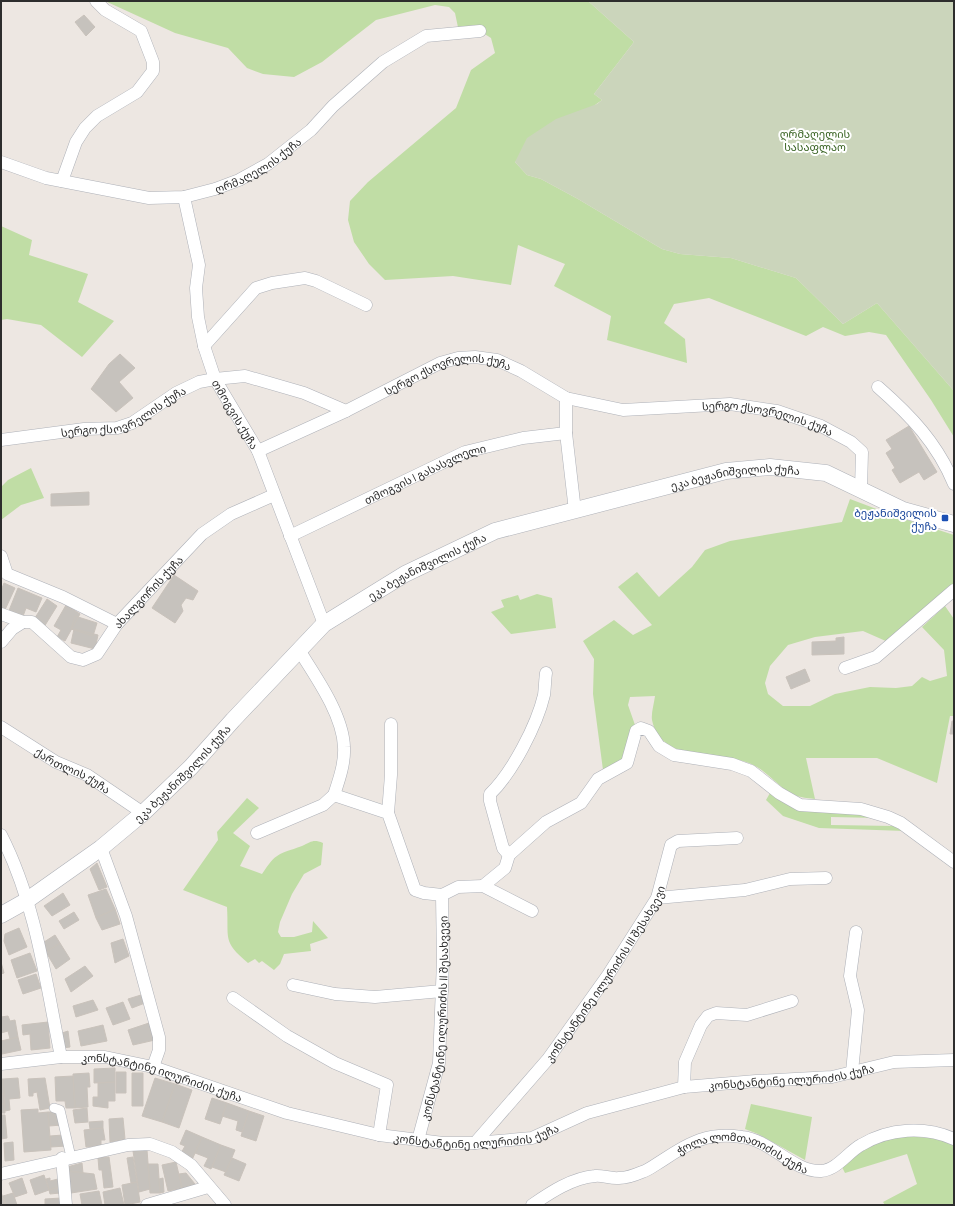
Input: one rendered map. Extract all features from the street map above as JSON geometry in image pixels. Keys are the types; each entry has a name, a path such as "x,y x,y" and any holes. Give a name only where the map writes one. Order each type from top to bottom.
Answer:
{"street":[{"path":"62,181 76,142 85,128 97,116 137,92 153,71 153,62 141,31 105,10 96,1"},
{"name":"ღრმაღელის ქუჩა","path":"1,162 46,178 149,198 184,197 215,189 239,180 268,164 311,130 333,106 383,62 426,36 480,31"},
{"name":"თმოგვის ქუჩა","path":"184,197 199,265 196,288 198,318 204,346 215,378 258,451 324,624"},
{"path":"204,346 256,288 272,282 304,278 316,281 366,305"},
{"name":"სერგო ქსოვრელის ქუჩა","path":"1,440 84,429 117,428 132,423 176,393 199,382 215,378 245,376 304,393 346,411 440,363 458,358 470,357 497,360 521,371 566,398 623,410 730,404 777,411 821,426 851,442 862,452 861,489"},
{"path":"878,387 905,411 930,440 954,484"},
{"path":"566,398 566,433 575,511"},
{"path":"258,451 346,411"},
{"name":"თმოგვის I გასასვლელი","path":"290,536 465,452 524,438 566,433"},
{"name":"ეკა ბეჟანიშვილის ქუჩა","path":"1,915 26,901 101,848 143,813 191,767 324,624 405,574 495,531 726,471 770,467 826,473 903,510 954,524"},
{"name":"ახალგორის ქუჩა","path":"1,556 7,574 62,597 117,624 166,570 202,534 231,514 274,495"},
{"path":"845,668 876,657 954,590"},
{"path":"1,614 23,622 32,622 71,657 83,660 97,654 117,624"},
{"path":"1,642 12,629 23,622"},
{"path":"257,833 322,805 334,795 340,779 344,747 341,726 316,677 299,650"},
{"path":"509,855 504,848 490,801 490,794 496,789 520,752 534,724 544,694 546,673"},
{"path":"391,724 391,775 388,813 415,890 424,893 442,895 458,887 483,886 532,911"},
{"name":"ქართლის ქუჩა","path":"1,727 56,762 87,775 143,813"},
{"path":"483,886 505,868 509,855 546,822 581,804 598,779 627,763 636,731 641,728 649,730 659,746 674,755 732,764 751,771 779,793 800,805 860,809 888,816 901,823 954,862"},
{"path":"334,795 388,813"},
{"path":"1,835 13,859 38,942 61,1057"},
{"name":"კონსტანტინე ილურიძის III შესახვევი","path":"475,1143 548,1058 608,975 657,898 671,844 678,841 737,838"},
{"path":"101,848 126,916 159,1037 158,1050 153,1067"},
{"path":"657,898 745,890 790,879 826,878"},
{"name":"კონსტანტინე ილურიძის II შესახვევი","path":"418,1140 438,1063 443,961 442,895"},
{"path":"852,1072 858,1010 850,976 856,932"},
{"path":"294,985 335,994 375,997 442,991"},
{"path":"232,998 287,1036 335,1063 387,1085 379,1135"},
{"path":"684,1087 685,1062 700,1025 708,1016 716,1013 746,1015 792,1001"},
{"name":"კონსტანტინე ილურიძის ქუჩა","path":"1,1064 61,1057 105,1057 153,1067 287,1113 379,1135 443,1143 475,1143 532,1138 587,1113 684,1087 832,1077 894,1062 954,1060"},
{"path":"54,1108 60,1110 67,1157 66,1205"},
{"name":"ჭოლა ლომთათიძის ქუჩა","path":"532,1205 572,1181 596,1176 619,1178 643,1172 689,1144 704,1137 720,1135 743,1137 763,1143 803,1168 822,1171 833,1167 861,1145 882,1136 912,1130 933,1131 954,1140"},
{"path":"1,1174 67,1157 128,1144 150,1144 172,1152 191,1165 208,1187 225,1205"},
{"path":"146,1205 208,1187"}],"green space":[{"path":"105,1 588,1 634,42 594,94 602,100 515,162 527,175 541,179 578,199 662,249 680,254 731,258 796,278 843,324 877,303 954,391 954,437 931,400 886,335 869,332 845,336 823,327 806,336 709,298 674,304 664,323 685,339 687,363 607,340 611,316 554,286 565,264 518,245 511,285 453,276 385,280 369,264 354,242 348,220 350,201 368,182 456,108 471,70 495,53 491,38 480,31 459,32 455,13 449,7 435,5 376,20 322,62 294,77 263,74 247,68 228,48 175,33"},
{"name":"ღრმაღელის სასაფლაო","path":"588,1 954,1 954,391 877,303 843,324 796,278 731,258 680,254 662,249 578,199 541,179 527,175 515,162 527,138 556,119 597,104 602,100 594,94 634,42"},
{"path":"1,226 32,240 29,255 88,274 78,302 114,321 82,357 41,325 7,319 1,320"},
{"path":"31,468 44,498 21,505 1,520 1,487 8,480"},
{"path":"850,499 895,516 954,535 954,584 888,642 863,631 815,637 788,645 770,666 765,683 768,694 783,706 810,706 835,694 870,687 896,688 912,686 922,677 930,681 947,676 944,650 922,627 945,606 954,619 954,716 950,716 937,783 877,758 806,758 815,799 791,794 765,773 749,763 693,754 679,750 667,744 658,734 652,720 655,696 630,697 628,705 635,725 626,762 603,770 593,694 594,659 583,641 614,620 633,635 652,625 618,587 637,572 659,597 692,567 705,550 730,541 842,522"},
{"path":"537,594 552,598 556,628 511,634 491,612 504,607 501,600 518,595 520,600"},
{"path":"770,793 787,804 879,818 831,817 831,825 894,826 905,831 819,828 783,816 766,800"},
{"path":"247,798 259,808 233,833 250,846 240,866 262,874 278,855 312,842 317,841 323,843 321,865 304,874 292,894 280,922 278,932 281,937 294,937 312,932 313,921 328,938 310,944 311,951 284,954 280,964 274,970 262,961 259,963 255,959 248,963 230,944 228,939 227,907 183,890 218,840 217,832"},
{"path":"751,1104 812,1117 805,1160 758,1134 745,1129"},
{"path":"904,1136 944,1139 954,1146 954,1205 885,1205 883,1202 917,1184 907,1154 845,1173 842,1167 864,1149 882,1139"}],"building":[{"path":"84,15 95,27 86,36 75,22"},
{"path":"120,354 135,368 119,382 133,398 116,412 91,389 109,364"},
{"path":"909,426 937,472 924,480 919,472 900,483 892,470 895,468 886,453 892,449 886,440"},
{"path":"89,492 89,505 51,506 51,494"},
{"path":"174,575 198,591 193,600 186,598 181,605 183,611 175,623 152,608"},
{"path":"4,583 15,588 4,612 1,611 1,591"},
{"path":"18,588 42,598 36,612 26,608 22,619 8,613"},
{"path":"47,599 57,606 44,627 33,621"},
{"path":"66,605 80,614 65,641 57,637 61,630 54,626"},
{"path":"75,616 97,623 93,636 71,629"},
{"path":"74,629 98,635 95,649 71,643"},
{"path":"844,637 844,654 812,655 812,642 836,641 836,638"},
{"path":"805,669 810,681 791,689 786,677"},
{"path":"952,721 954,721 954,734 950,734"},
{"path":"97,863 107,887 99,890 90,869"},
{"path":"106,889 115,909 96,918 88,895"},
{"path":"63,893 70,905 52,916 44,906"},
{"path":"115,909 120,924 102,930 96,918"},
{"path":"74,912 79,920 64,929 59,921"},
{"path":"19,928 27,947 9,955 4,941 5,934"},
{"path":"55,935 60,943 46,952 41,944"},
{"path":"123,939 129,956 115,963 111,943"},
{"path":"60,943 70,959 56,969 46,952"},
{"path":"30,953 37,971 17,978 11,960"},
{"path":"1,962 4,973 1,974"},
{"path":"85,966 93,976 71,992 65,979"},
{"path":"36,974 41,988 23,994 18,980"},
{"path":"141,995 145,1003 132,1008 128,999"},
{"path":"93,1000 98,1010 76,1017 73,1006"},
{"path":"123,1002 130,1019 113,1025 106,1008"},
{"path":"8,1016 10,1021 15,1020 18,1037 10,1039 8,1031 1,1033 1,1017"},
{"path":"48,1022 50,1048 31,1050 30,1034 23,1035 22,1025"},
{"path":"149,1023 155,1040 133,1045 128,1030"},
{"path":"103,1025 107,1041 81,1046 78,1031"},
{"path":"68,1031 70,1047 63,1048 59,1034"},
{"path":"18,1037 21,1050 2,1054 1,1041"},
{"path":"115,1068 115,1082 94,1083 94,1069"},
{"path":"116,1072 126,1072 126,1093 116,1093"},
{"path":"89,1073 90,1087 87,1087 88,1107 75,1108 73,1074"},
{"path":"132,1073 143,1073 143,1106 132,1106"},
{"path":"73,1076 75,1108 66,1108 65,1101 56,1101 55,1077"},
{"path":"18,1078 20,1098 9,1099 10,1110 5,1111 3,1079"},
{"path":"45,1078 50,1108 40,1110 37,1092 33,1093 33,1096 29,1096 28,1079"},
{"path":"155,1078 175,1084 162,1122 142,1116"},
{"path":"1,1079 3,1079 4,1094 1,1094"},
{"path":"115,1082 115,1101 108,1101 108,1108 93,1106 93,1097 98,1097 98,1083"},
{"path":"175,1084 192,1090 179,1128 162,1122"},
{"path":"1,1094 4,1094 4,1104 1,1104"},
{"path":"212,1098 227,1103 220,1124 205,1119"},
{"path":"227,1103 249,1111 242,1132 236,1130 238,1121 222,1116"},
{"path":"1,1104 4,1104 5,1113 1,1113"},
{"path":"87,1108 88,1122 75,1123 73,1110"},
{"path":"38,1109 38,1113 48,1112 51,1150 24,1152 21,1110"},
{"path":"249,1111 264,1116 256,1141 241,1136"},
{"path":"48,1112 58,1112 62,1125 49,1126"},
{"path":"1,1115 5,1115 7,1138 1,1139"},
{"path":"123,1118 125,1139 110,1142 109,1119"},
{"path":"103,1121 103,1128 90,1129 89,1122"},
{"path":"103,1128 105,1140 101,1140 101,1145 86,1147 84,1130"},
{"path":"186,1130 202,1137 192,1160 180,1155 185,1146 180,1144"},
{"path":"63,1135 66,1146 51,1147 50,1136"},
{"path":"202,1137 221,1145 211,1169 204,1166 208,1158 195,1153"},
{"path":"13,1142 14,1160 5,1161 4,1143"},
{"path":"221,1145 235,1150 226,1172 212,1167"},
{"path":"147,1150 150,1189 139,1192 133,1151"},
{"path":"109,1157 113,1187 104,1188 102,1170 99,1170 98,1158"},
{"path":"133,1157 137,1182 131,1183 127,1158"},
{"path":"232,1158 246,1164 239,1181 224,1175"},
{"path":"176,1162 182,1188 168,1191 162,1165"},
{"path":"82,1163 83,1173 68,1171 67,1167"},
{"path":"148,1164 158,1164 160,1193 150,1193"},
{"path":"68,1171 94,1174 97,1189 71,1193"},
{"path":"186,1173 195,1184 182,1188 179,1174"},
{"path":"44,1175 49,1190 35,1195 30,1180"},
{"path":"22,1178 27,1193 15,1197 9,1183"},
{"path":"50,1178 50,1181 58,1179 59,1187 49,1190 46,1179"},
{"path":"163,1178 164,1192 160,1193 159,1179"},
{"path":"137,1182 140,1202 125,1205 122,1185"},
{"path":"59,1187 60,1193 50,1194 49,1190"},
{"path":"120,1188 124,1205 105,1205 103,1192"},
{"path":"99,1191 102,1205 82,1205 80,1194"},
{"path":"1,1192 5,1204 5,1205 1,1205"},
{"path":"13,1193 17,1205 6,1205 3,1196"},
{"path":"61,1198 61,1205 45,1205 45,1199"}],"place":[{"name":"ბეჟანიშვილის ქუჩა","path":"945,518"}]}
